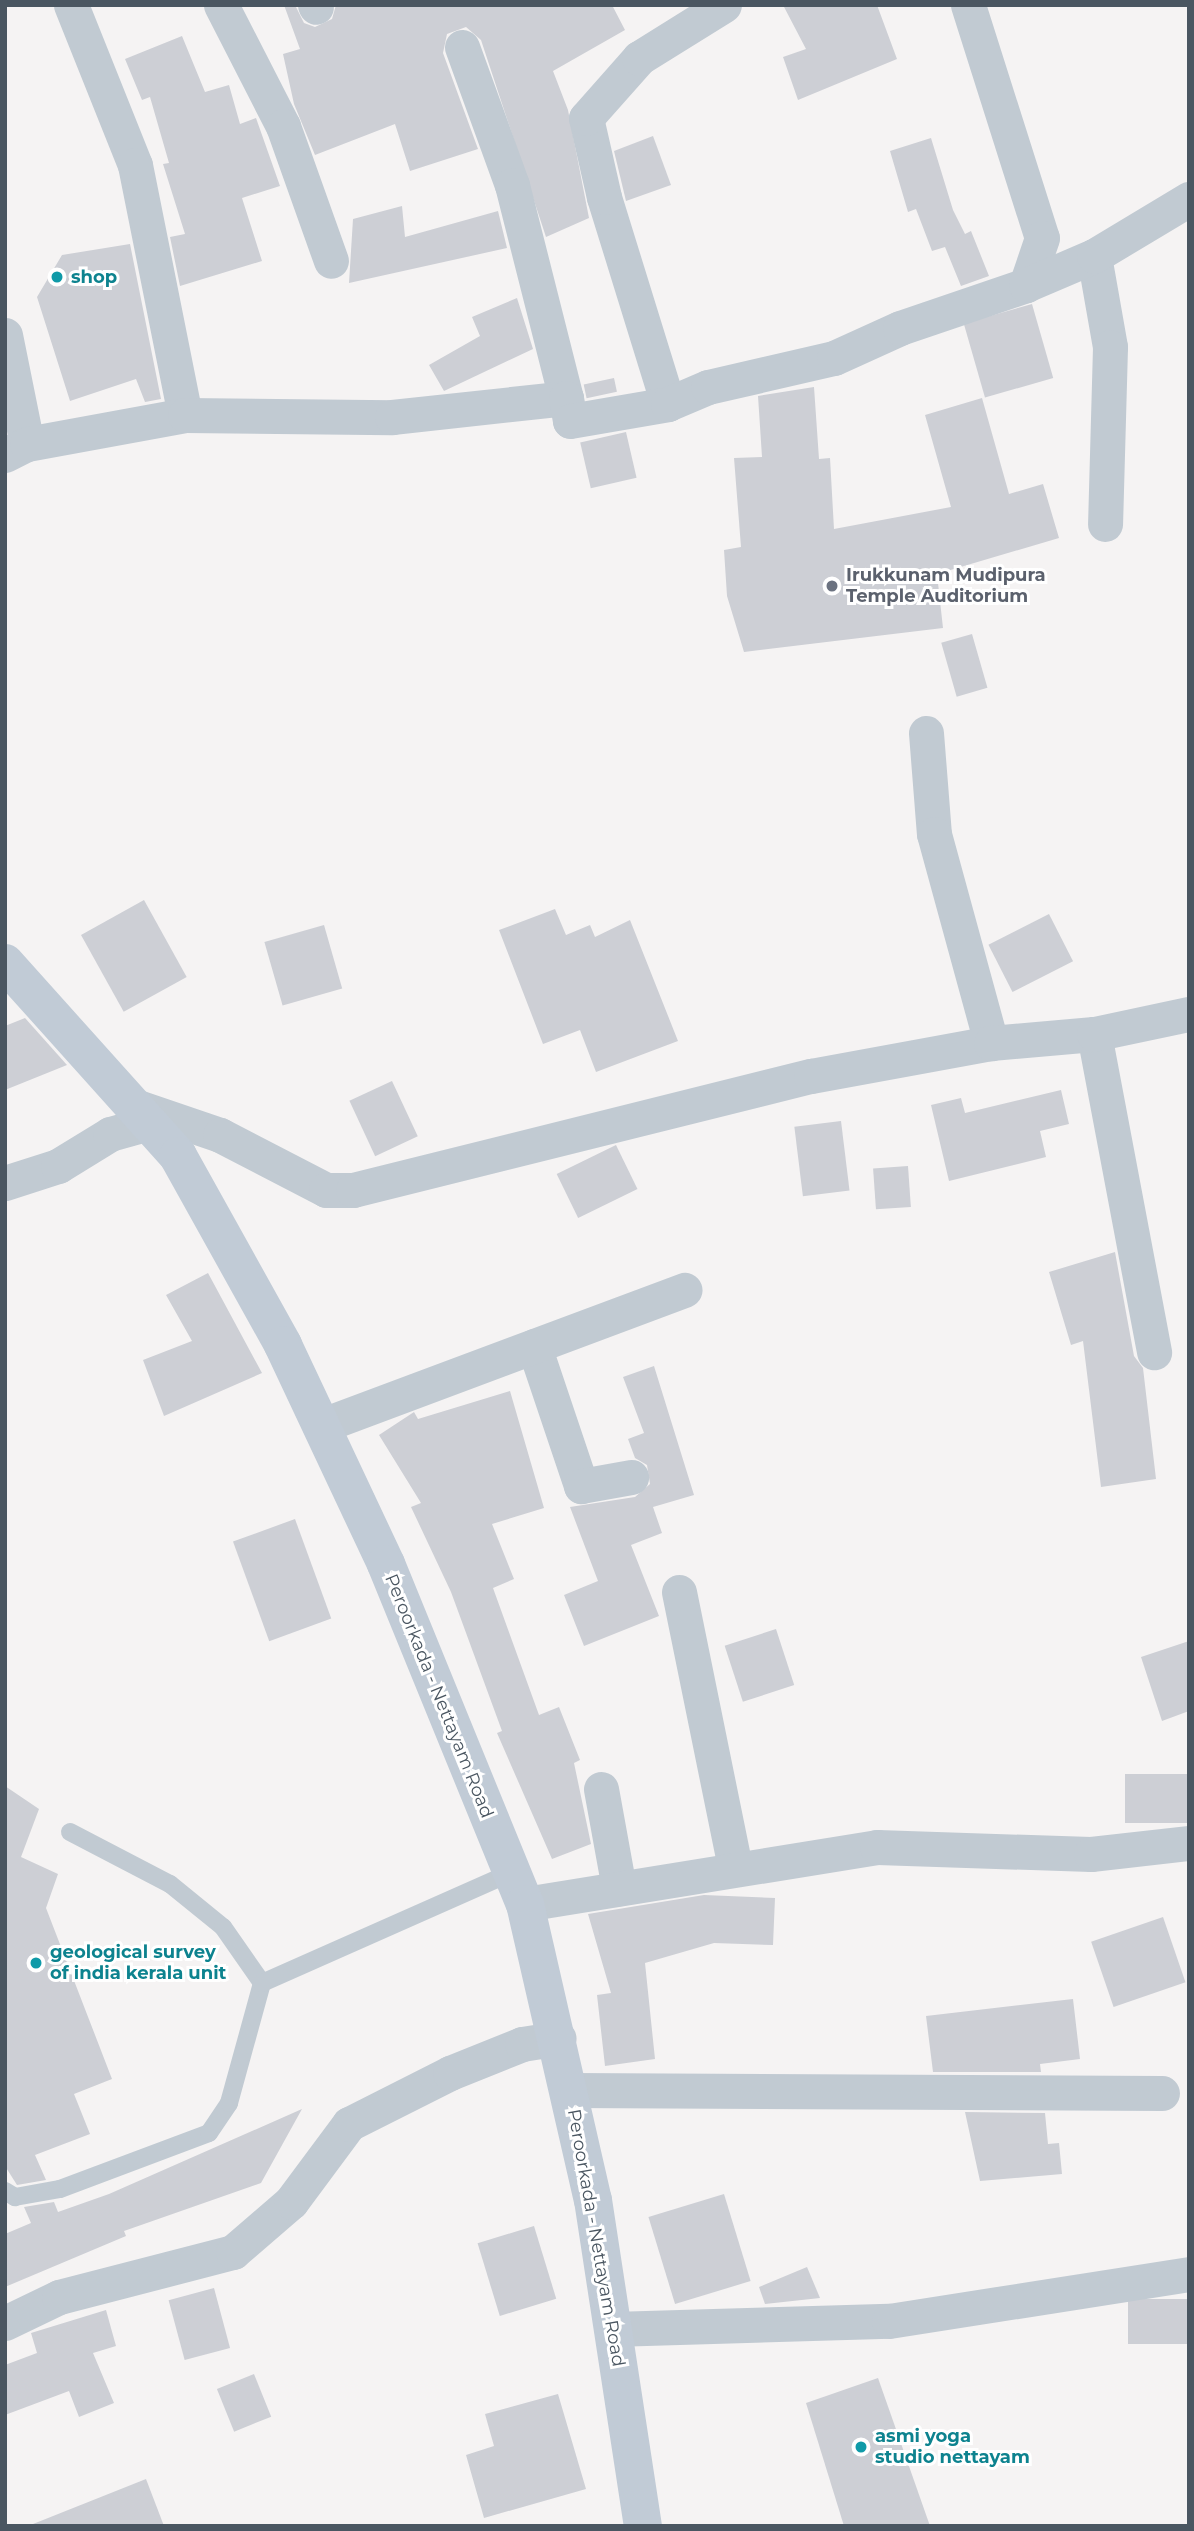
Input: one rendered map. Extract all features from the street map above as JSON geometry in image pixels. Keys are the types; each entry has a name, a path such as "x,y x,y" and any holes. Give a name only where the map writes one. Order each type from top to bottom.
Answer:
{"street":[{"path":"71,5 135,165 185,415"},
{"path":"221,5 283,126 331,261"},
{"path":"668,404 604,197 586,118 639,58 724,5"},
{"path":"968,5 1042,238 1026,285"},
{"path":"462,47 512,185 570,421 668,404 708,387 834,358 900,328 1026,285 1094,256 1189,199"},
{"path":"1094,256 1110,347 1105,524"},
{"path":"5,335 16,449 185,415 392,417 566,398"},
{"path":"926,733 934,834 991,1043"},
{"name":"Peroorkada - Nettayam Road","path":"5,963 178,1156 323,1425 519,1888 570,2090 643,2526"},
{"path":"5,1183 58,1166 141,1114 220,1135 326,1190 353,1190 811,1076 991,1043 1094,1034 1189,1014"},
{"path":"1094,1034 1154,1352"},
{"path":"323,1425 685,1290"},
{"path":"534,1346 581,1486 631,1477"},
{"path":"678,1592 735,1868"},
{"path":"601,1789 619,1888"},
{"path":"519,1888 619,1888 877,1847 1091,1854 1189,1843"},
{"path":"5,2323 60,2297 233,2252 291,2202 349,2124 450,2073 522,2044 559,2038"},
{"path":"570,2090 1162,2093"},
{"path":"612,2329 889,2321 1189,2274"}],"lane":[{"path":"70,1832 170,1884 223,1927 262,1983"},
{"path":"262,1983 519,1888"},
{"path":"5,2191 15,2197 60,2189 209,2133 229,2103 262,1983"}],"building":[{"path":"284,5 295,5 304,23 315,27 332,19 336,5 612,5 625,30 553,71 568,110 589,218 546,237 481,40 466,27 447,34 443,53 478,149 410,171 395,124 315,155 294,104 283,54 300,49"},
{"path":"783,5 877,5 897,59 798,100 783,57 806,49"},
{"path":"182,36 205,92 229,85 240,124 256,118 280,186 242,198 262,261 180,286 170,237 185,234 163,164 169,163 150,97 142,100 125,59"},
{"path":"653,136 671,185 626,201 614,151"},
{"path":"931,138 953,210 965,234 971,231 989,276 961,286 945,247 932,251 916,209 908,212 890,151"},
{"path":"402,206 405,237 498,211 507,248 349,283 353,219"},
{"path":"130,244 161,399 145,402 136,379 70,401 37,297 62,255"},
{"path":"517,298 533,349 444,391 429,365 480,336 472,317"},
{"path":"1032,304 1053,378 985,398 964,324"},
{"path":"614,378 617,392 587,398 584,384"},
{"path":"814,387 819,459 830,458 834,529 951,507 925,415 982,398 1009,494 1043,484 1059,538 937,574 943,628 744,652 727,596 724,550 741,547 734,458 762,457 758,396"},
{"path":"626,432 637,478 591,488 580,443"},
{"path":"972,634 987,688 957,697 941,643"},
{"path":"144,900 187,977 124,1012 81,935"},
{"path":"555,909 566,935 590,925 595,937 630,920 678,1041 596,1072 580,1030 543,1044 499,930"},
{"path":"1049,914 1073,961 1012,992 988,945"},
{"path":"324,925 342,988 283,1006 264,942"},
{"path":"25,1018 67,1065 5,1090 5,1026"},
{"path":"392,1081 418,1136 375,1156 349,1101"},
{"path":"1061,1090 1069,1124 1040,1131 1046,1157 949,1181 931,1105 961,1098 965,1113"},
{"path":"841,1121 850,1190 803,1196 794,1127"},
{"path":"616,1145 637,1189 578,1218 557,1174"},
{"path":"908,1166 911,1207 876,1209 873,1168"},
{"path":"1115,1252 1134,1356 1143,1368 1156,1479 1101,1487 1083,1341 1071,1345 1049,1272"},
{"path":"208,1273 262,1373 164,1416 143,1360 192,1341 166,1295"},
{"path":"654,1366 694,1495 653,1507 662,1533 631,1545 659,1616 584,1646 564,1595 598,1581 570,1507 635,1497 650,1484 647,1465 635,1458 628,1439 644,1433 623,1377"},
{"path":"510,1391 544,1508 492,1524 514,1579 493,1588 539,1715 559,1707 580,1760 574,1763 591,1844 552,1859 497,1733 502,1731 451,1592 411,1507 421,1503 379,1435 414,1412 418,1419"},
{"path":"295,1519 331,1619 269,1641 233,1542"},
{"path":"776,1629 794,1685 743,1702 725,1646"},
{"path":"1189,1641 1189,1711 1162,1721 1141,1657"},
{"path":"1125,1774 1189,1774 1189,1823 1125,1823"},
{"name":"geological survey of india kerala unit","path":"5,1786 39,1809 21,1857 58,1874 46,1908 112,2079 74,2094 90,2134 35,2155 46,2180 17,2185 5,2166"},
{"path":"704,1895 775,1898 773,1945 714,1943 645,1963 655,2059 605,2066 597,1995 611,1993 588,1914"},
{"path":"1163,1917 1185,1982 1114,2007 1091,1942"},
{"path":"1073,1999 1080,2059 1040,2064 1041,2072 933,2072 926,2016"},
{"path":"302,2109 261,2183 124,2231 126,2236 5,2287 5,2234 31,2223 24,2207 54,2202 58,2212 109,2194"},
{"path":"965,2112 1045,2113 1048,2144 1059,2143 1062,2174 980,2181"},
{"path":"724,2194 751,2281 675,2304 648,2217"},
{"path":"534,2226 556,2299 500,2316 478,2243"},
{"path":"807,2267 820,2298 765,2304 759,2287"},
{"path":"214,2288 230,2348 185,2360 169,2300"},
{"path":"1128,2299 1189,2299 1189,2344 1128,2344"},
{"path":"106,2310 116,2346 93,2353 114,2403 79,2417 69,2391 5,2415 5,2365 37,2353 31,2333"},
{"path":"254,2374 271,2417 234,2432 217,2389"},
{"name":"asmi yoga studio nettayam","path":"878,2378 930,2526 844,2526 806,2403"},
{"path":"558,2394 586,2489 484,2518 466,2455 494,2446 485,2414"},
{"path":"146,2479 164,2526 33,2524"}],"place":[{"name":"shop","path":"57,277"},
{"name":"Irukkunam Mudipura Temple Auditorium","path":"832,586"},
{"name":"geological survey of india kerala unit","path":"36,1963"},
{"name":"asmi yoga studio nettayam","path":"861,2447"}]}
